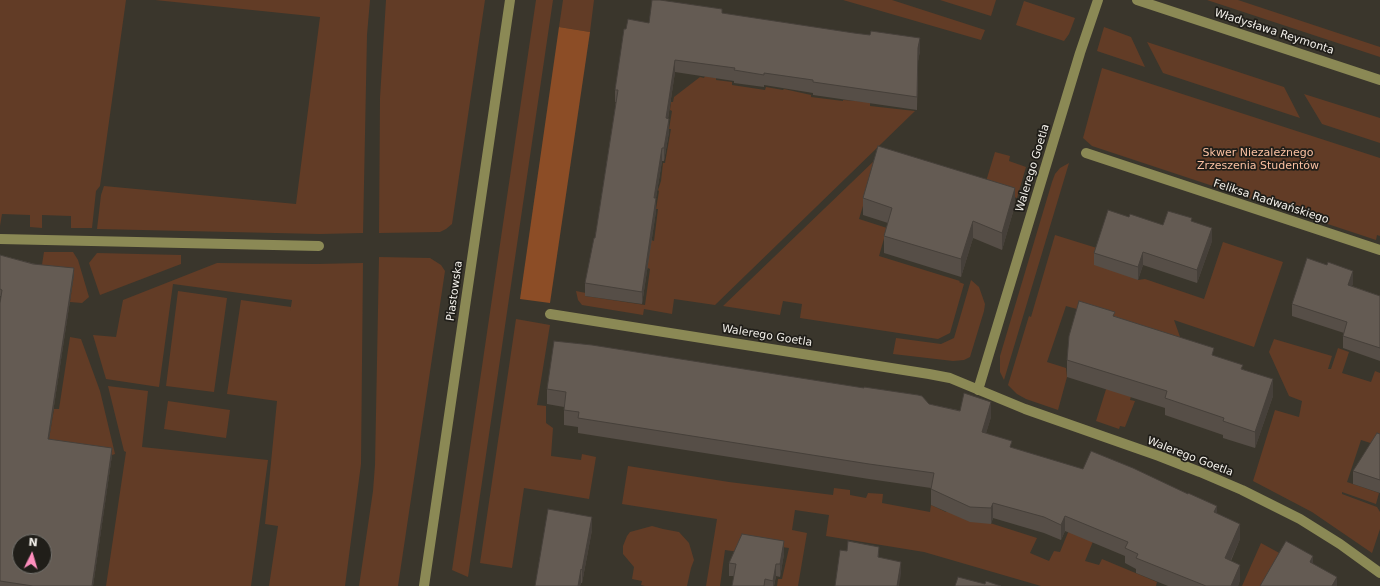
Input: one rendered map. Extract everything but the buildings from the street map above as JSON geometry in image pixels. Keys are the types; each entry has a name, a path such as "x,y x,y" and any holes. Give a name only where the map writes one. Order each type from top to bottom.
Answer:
{"street":[{"name":"Piastowska","path":"424,586 510,0"},
{"name":"Walerego Goetla","path":"978,390 1080,53 1098,0"},
{"name":"Władysława Reymonta","path":"1137,0 1380,80"},
{"name":"Feliksa Radwańskiego","path":"1086,153 1380,250"},
{"path":"0,239 318,246"},
{"name":"Walerego Goetla","path":"550,314 950,378 1025,409 1200,472 1242,490 1305,522 1340,544 1380,573"}],"green space":[{"path":"0,0 126,0 100,186 96,191 92,228 71,228 71,216 42,215 42,228 30,227 30,215 2,214 0,226"},
{"path":"155,0 370,0 367,35 363,233 320,234 97,229 101,195 104,186 296,204 320,17"},
{"path":"386,0 485,0 452,224 440,232 379,233 380,98"},
{"path":"536,0 553,0 468,577 452,570"},
{"path":"563,0 594,0 590,32 559,27"},
{"path":"843,0 892,0 985,30 981,40"},
{"path":"940,0 996,0 991,16"},
{"path":"1207,0 1238,0 1380,47 1380,57"},
{"path":"1024,1 1075,18 1069,34 1064,41 1016,25"},
{"path":"1104,27 1131,37 1145,67 1097,51"},
{"path":"1147,42 1284,87 1300,118 1163,73"},
{"name":"Skwer Niezależnego Zrzeszenia Studentów","path":"1102,68 1380,158 1380,236 1377,235 1376,240 1092,146 1083,138"},
{"path":"705,76 716,78 716,80 732,82 732,85 765,90 766,87 784,89 811,95 811,97 843,101 870,102 870,106 915,111 715,305 674,299 672,314 644,309 643,315 582,305 578,300 576,291 586,293 585,296 645,305 650,269 646,267 651,240 654,241 658,209 656,209 658,190 661,181 663,163 665,163 671,129 669,129 672,111 670,110 671,102 673,102 674,97 700,77 704,78"},
{"path":"1304,94 1380,118 1380,143 1322,124"},
{"path":"995,152 1010,156 1009,161 1026,167 1017,198 984,188"},
{"path":"876,159 877,160 859,219 887,228 879,256 960,281 959,282 964,284 950,333 938,339 800,318 802,304 783,301 780,315 723,306"},
{"path":"1069,163 1004,380 1000,372 1000,356 1052,182 1055,174 1060,168"},
{"path":"1055,235 1100,249 1138,280 1145,279 1204,299 1223,242 1283,262 1254,347 1174,320 1184,348 1148,338 1130,400 1135,401 1125,427 1120,426 1119,429 1096,421 1127,323 1066,306 1047,362 1066,368 1067,377 1058,410 1026,399 1017,394 1008,385 1029,316 1031,317"},
{"path":"44,252 73,252 78,260 89,297 82,303 70,302 74,274 41,271"},
{"path":"97,253 181,255 181,264 100,295 89,263"},
{"path":"379,257 430,258 441,265 445,271 398,586 359,586 373,491 375,465"},
{"path":"217,263 363,263 361,464 345,586 269,586 278,526 265,524 277,401 227,394 241,300 291,307 292,300 173,284 159,387 106,379 93,335 116,337 123,300"},
{"path":"971,280 979,287 985,304 970,357 964,360 953,361 893,354 896,338 941,344 954,338"},
{"path":"178,291 227,298 214,392 166,386"},
{"path":"516,319 550,325 537,405 546,406 546,423 553,428 551,456 581,460 582,454 596,457 589,499 524,488 512,568 480,563"},
{"path":"70,337 81,339 100,391 115,454 112,455 48,445 54,409 59,409"},
{"path":"1274,339 1332,356 1328,369 1331,369 1338,348 1349,352 1342,373 1371,382 1375,371 1380,373 1380,446 1361,440 1347,482 1379,493 1376,504 1342,492 1342,494 1377,507 1380,512 1380,529 1372,553 1312,512 1253,481 1275,410 1299,417 1302,401 1289,396 1269,352"},
{"path":"108,386 148,391 142,447 268,460 251,586 106,586 126,452 124,451"},
{"path":"168,401 230,410 226,438 164,429"},
{"path":"628,466 729,482 833,495 834,488 850,490 850,495 866,498 868,493 883,494 882,503 930,512 931,505 946,512 948,508 1037,538 1030,553 1049,561 1054,551 1060,552 1069,530 1094,539 1085,561 1099,565 1102,559 1157,582 1156,586 1041,586 924,552 826,536 829,515 795,510 792,530 807,533 798,586 777,586 778,579 782,579 789,548 761,544 739,552 725,550 720,586 706,586 717,519 622,504"},
{"path":"652,526 679,532 689,543 694,560 687,586 645,586 641,585 642,581 632,579 634,567 623,554 623,546 630,532"},
{"path":"1261,543 1283,555 1265,586 1242,586"}],"shaded area":[{"path":"559,27 590,32 550,303 520,299"}]}
